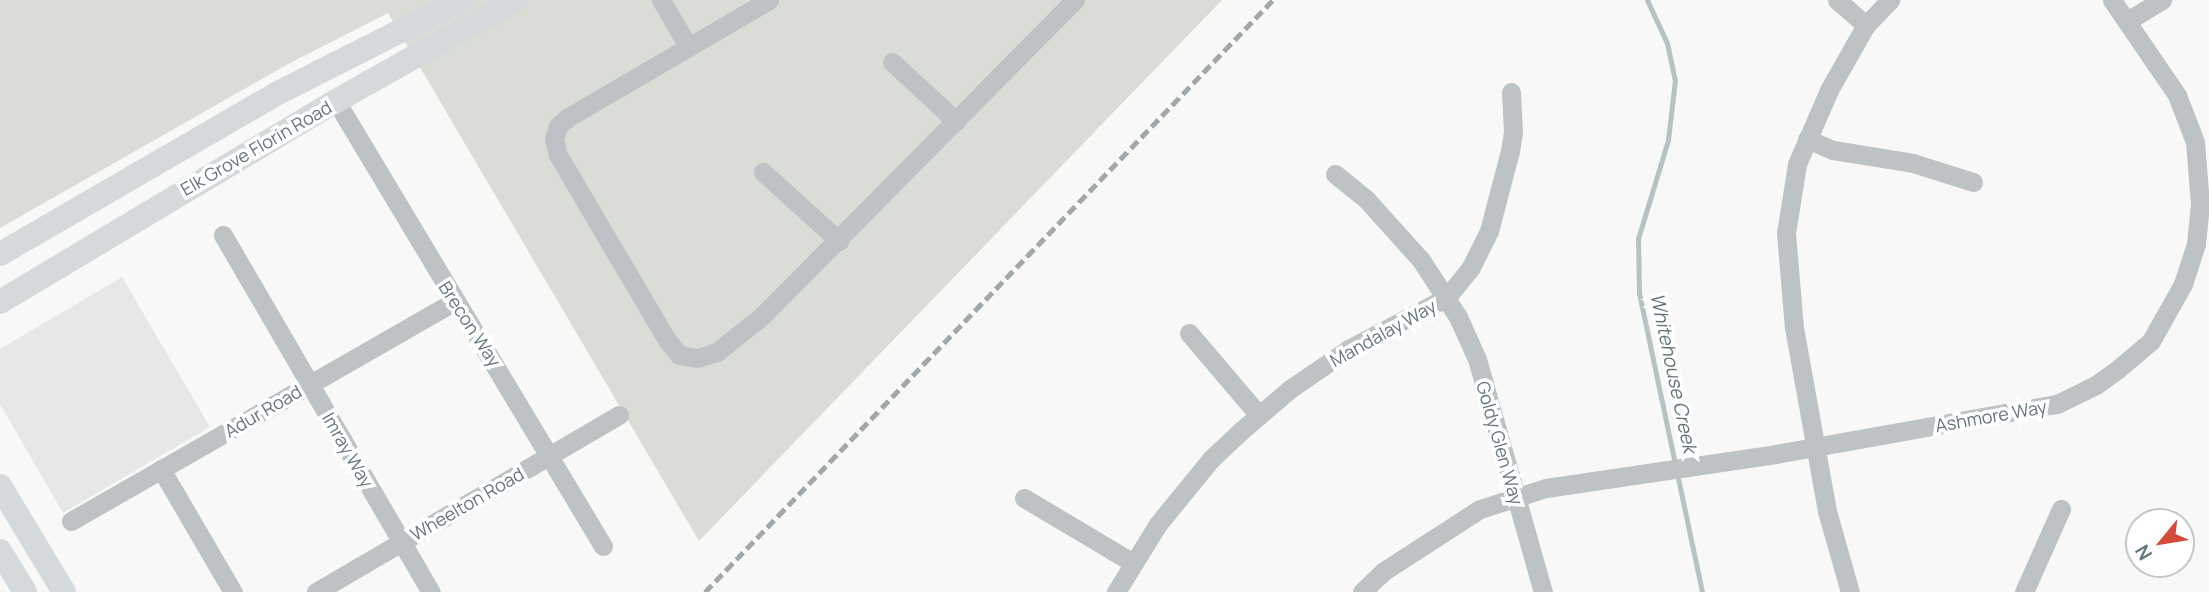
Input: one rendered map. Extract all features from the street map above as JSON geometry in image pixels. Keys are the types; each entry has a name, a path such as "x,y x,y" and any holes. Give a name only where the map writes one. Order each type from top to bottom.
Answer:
{"main road":[{"name":"Elk Grove Florin Road","path":"0,254 278,93 461,0"},
{"name":"Elk Grove Florin Road","path":"0,302 336,102 515,0"},
{"path":"336,102 332,93 337,81 352,72 359,52"},
{"path":"0,486 64,592"},
{"path":"0,551 25,592"}],"street":[{"path":"661,0 688,46"},
{"path":"769,0 567,118 558,126 554,139 558,155 667,340 679,355 697,358 717,352 762,316 1075,0"},
{"path":"1837,0 1866,25"},
{"path":"1850,592 1827,511 1794,328 1786,233 1793,183 1807,139 1829,90 1866,25 1890,0"},
{"name":"Ashmore Way","path":"1363,592 1384,571 1480,509 1546,488 1816,446 2057,404 2096,385 2151,341 2183,284 2196,244 2200,204 2195,142 2178,95 2112,0"},
{"path":"2127,21 2162,0"},
{"path":"892,62 956,121"},
{"name":"Mandalay Way","path":"1116,592 1132,562 1184,490 1258,414 1347,350 1447,297 1471,267 1489,231 1513,132 1511,92"},
{"name":"Brecon Way","path":"336,102 603,546"},
{"path":"1807,139 1833,150 1913,163 1973,182"},
{"path":"763,172 839,241"},
{"name":"Goldy Glen Way","path":"1335,174 1375,209 1420,260 1447,297 1477,359 1543,592"},
{"name":"Imray Way","path":"223,235 431,592"},
{"name":"Adur Road","path":"71,520 455,301"},
{"path":"1189,333 1258,414"},
{"name":"Wheelton Road","path":"316,592 618,415"},
{"path":"161,469 233,592"},
{"path":"1024,498 1132,562"},
{"path":"2024,592 2061,509"}],"shaded area":[{"path":"0,0 1222,0 699,541 388,13 290,63 0,228"},
{"path":"122,277 210,427 63,513 0,404 0,349"}],"waterway":[{"name":"Whitehouse Creek","path":"1647,0 1667,43 1675,80 1668,140 1638,239 1639,293 1702,592"}],"railway":[{"path":"705,592 1273,0"}]}
